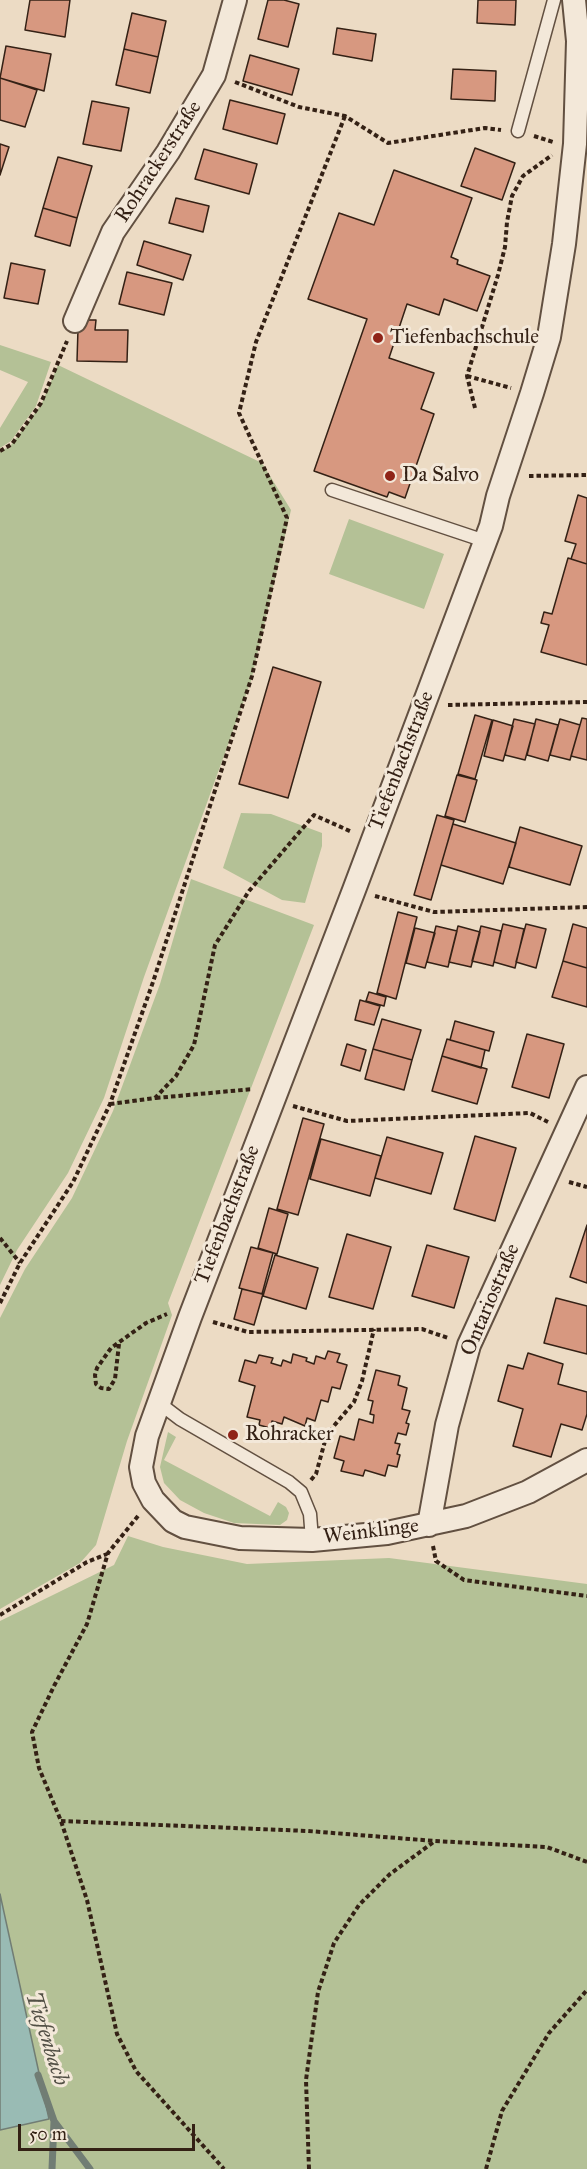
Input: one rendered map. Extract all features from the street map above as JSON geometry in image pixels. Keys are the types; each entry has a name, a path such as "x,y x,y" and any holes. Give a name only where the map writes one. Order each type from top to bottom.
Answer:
{"street":[{"name":"Rohrackerstraße","path":"75,321 113,232 168,152 214,75 235,0"},
{"name":"Tiefenbachstraße","path":"153,1500 144,1483 141,1467 147,1436 190,1317 485,541 549,337 564,244 578,41 574,0"},
{"name":"Ontariostraße","path":"429,1525 447,1425 469,1345 587,1087"},
{"name":"Weinklinge","path":"153,1500 173,1521 185,1527 240,1538 312,1540 387,1533 466,1516 528,1492 587,1460"}],"lane":[{"path":"518,131 554,0"},
{"path":"332,490 485,541"},
{"path":"159,1403 180,1419 289,1482 301,1492 310,1515 312,1540"}],"path":[{"path":"214,75 299,107 345,116 388,143 485,128 518,131 570,145"},
{"path":"0,1303 20,1263 73,1182 110,1104 153,981 252,676 287,518 239,413 256,342 345,116"},
{"path":"475,408 467,376 505,247 512,196 523,176 570,145"},
{"path":"0,451 12,444 41,403 75,321"},
{"path":"467,376 532,393"},
{"path":"513,454 533,461 529,476 587,475"},
{"path":"423,705 587,702"},
{"path":"155,1098 176,1076 194,1045 215,945 249,891 314,815 372,840"},
{"path":"354,890 434,912 587,907"},
{"path":"110,1104 155,1098 275,1093 346,1121 530,1113 566,1130"},
{"path":"0,1238 20,1263"},
{"path":"119,1344 115,1379 109,1389 100,1388 96,1384 95,1375 97,1368 111,1348 119,1344 130,1333 162,1315 177,1313 248,1332 422,1329 469,1345"},
{"path":"301,1492 316,1474 325,1441 333,1427 354,1402 362,1381 374,1329"},
{"path":"153,1500 108,1553 87,1624 32,1732 39,1768 61,1821 87,1900 117,2034 136,2071 224,2169"},
{"path":"429,1525 436,1561 464,1580 587,1596"},
{"path":"0,1615 87,1562 108,1553"},
{"path":"61,1821 308,1831 546,1847 587,1862"},
{"path":"309,2169 306,2080 318,1992 334,1943 359,1905 390,1874 435,1841"},
{"path":"486,2169 502,2110 549,2033 587,1990"}],"green space":[{"path":"0,345 51,362 36,406 11,441 0,448 0,428 28,382 0,370"},
{"path":"58,365 262,463 291,510 251,681 144,977 104,1098 68,1173 17,1250 0,1285 0,452 11,445 41,405"},
{"path":"349,519 444,554 424,609 329,574"},
{"path":"241,813 271,814 322,833 322,846 305,903 282,900 223,868"},
{"path":"191,879 314,925 168,1303 172,1315 127,1441 96,1545 80,1563 0,1609 0,1318 25,1269 72,1198 113,1111 160,984"},
{"path":"168,1432 176,1437 164,1460 270,1516 278,1502 286,1507 289,1513 287,1520 280,1525 234,1523 204,1513 180,1500 164,1483 160,1467"},
{"path":"128,1536 163,1547 247,1564 389,1558 587,1584 587,2169 0,2169 0,1621 114,1565"}],"water":[{"path":"0,1894 49,2119 0,2130"}],"building":[{"path":"30,0 70,0 65,37 25,30"},
{"path":"268,0 284,0 299,4 288,47 258,39"},
{"path":"478,0 516,0 515,25 477,23"},
{"path":"132,13 166,21 158,57 124,49"},
{"path":"337,28 376,34 372,61 333,54"},
{"path":"6,46 51,54 44,91 0,78"},
{"path":"124,49 158,57 150,93 116,85"},
{"path":"250,55 299,69 292,95 243,81"},
{"path":"453,69 496,71 495,101 451,99"},
{"path":"0,78 37,90 25,127 0,120"},
{"path":"230,100 285,114 277,144 223,129"},
{"path":"92,101 129,108 121,151 83,144"},
{"path":"0,144 9,147 0,175"},
{"path":"475,148 515,163 502,200 461,186"},
{"path":"204,149 257,164 249,194 195,179"},
{"path":"58,157 92,166 77,218 43,208"},
{"name":"Tiefenbachschule","path":"394,170 472,198 451,257 458,260 457,264 490,276 477,311 444,299 439,315 407,304 389,358 434,373 421,409 434,414 405,498 389,492 387,497 314,471 367,319 308,299 339,213 374,225"},
{"path":"176,198 209,206 203,232 169,223"},
{"path":"43,208 77,218 70,246 35,236"},
{"path":"144,241 191,255 183,280 137,265"},
{"path":"11,263 45,270 38,304 4,298"},
{"path":"127,272 172,283 164,315 119,304"},
{"path":"82,320 96,320 95,330 128,330 127,362 77,361 78,329"},
{"path":"578,495 587,498 587,564 571,559 576,544 565,541"},
{"path":"568,558 587,564 587,665 541,652 549,625 541,623 544,612 552,614"},
{"path":"273,667 321,682 288,798 239,784"},
{"path":"475,715 492,720 475,779 458,774"},
{"path":"582,718 587,719 587,760 571,756"},
{"path":"514,719 535,724 525,760 505,755"},
{"path":"536,719 558,725 548,761 527,755"},
{"path":"560,719 580,725 570,760 550,755"},
{"path":"493,720 513,726 503,761 484,756"},
{"path":"457,775 477,780 465,822 445,816"},
{"path":"437,815 454,820 431,900 414,895"},
{"path":"453,824 516,843 503,884 441,865"},
{"path":"520,827 582,846 570,885 509,867"},
{"path":"398,912 417,917 396,999 377,993"},
{"path":"503,924 524,929 515,968 494,962"},
{"path":"526,924 546,929 536,968 516,962"},
{"path":"573,924 587,928 587,968 563,961"},
{"path":"436,926 457,931 448,967 427,962"},
{"path":"458,926 480,932 471,967 449,962"},
{"path":"481,926 501,931 493,966 472,961"},
{"path":"415,928 435,933 425,968 406,963"},
{"path":"563,961 587,968 587,1007 552,997"},
{"path":"369,992 386,997 384,1006 366,1001"},
{"path":"360,1000 380,1006 374,1025 355,1020"},
{"path":"382,1019 421,1030 412,1060 373,1049"},
{"path":"455,1021 494,1032 489,1051 450,1040"},
{"path":"527,1034 564,1044 549,1098 512,1087"},
{"path":"447,1039 485,1050 481,1068 442,1056"},
{"path":"347,1044 366,1050 360,1071 341,1065"},
{"path":"373,1049 412,1060 404,1090 365,1079"},
{"path":"442,1056 487,1069 477,1104 432,1091"},
{"path":"303,1118 324,1124 298,1215 277,1209"},
{"path":"475,1136 516,1148 495,1221 454,1209"},
{"path":"387,1137 443,1153 431,1194 375,1178"},
{"path":"321,1139 381,1156 370,1196 310,1179"},
{"path":"269,1208 288,1214 277,1254 258,1248"},
{"path":"587,1225 587,1283 570,1277"},
{"path":"347,1234 391,1247 373,1309 329,1297"},
{"path":"427,1245 469,1257 454,1308 412,1296"},
{"path":"251,1247 273,1253 262,1294 239,1288"},
{"path":"275,1255 318,1268 306,1309 263,1296"},
{"path":"242,1289 263,1294 254,1325 234,1319"},
{"path":"556,1298 587,1306 587,1354 544,1343"},
{"path":"328,1351 340,1354 337,1362 347,1365 340,1389 332,1387 328,1402 321,1400 315,1421 307,1418 305,1426 284,1417 282,1424 272,1421 270,1428 259,1425 260,1420 247,1417 255,1386 239,1381 245,1360 256,1363 259,1355 273,1358 271,1363 281,1366 283,1360 291,1363 293,1354 307,1358 306,1361 314,1364 316,1356 325,1359"},
{"path":"528,1353 563,1364 558,1384 587,1392 587,1414 582,1430 561,1424 551,1457 513,1446 523,1409 498,1401 508,1365 523,1369"},
{"path":"376,1370 400,1376 398,1385 407,1388 402,1409 410,1411 406,1423 409,1424 406,1435 398,1433 395,1443 400,1444 397,1467 388,1465 385,1476 365,1470 363,1476 341,1471 344,1461 334,1458 340,1436 354,1440 359,1419 373,1423 374,1415 370,1414 373,1401 368,1400"}],"waterway":[{"name":"Tiefenbach","path":"38,2075 54,2121 52,2169"},
{"path":"54,2121 90,2169"}],"place":[{"name":"Tiefenbachschule","path":"378,338"},
{"name":"Da Salvo","path":"390,476"},
{"name":"Rohracker","path":"233,1435"}]}
